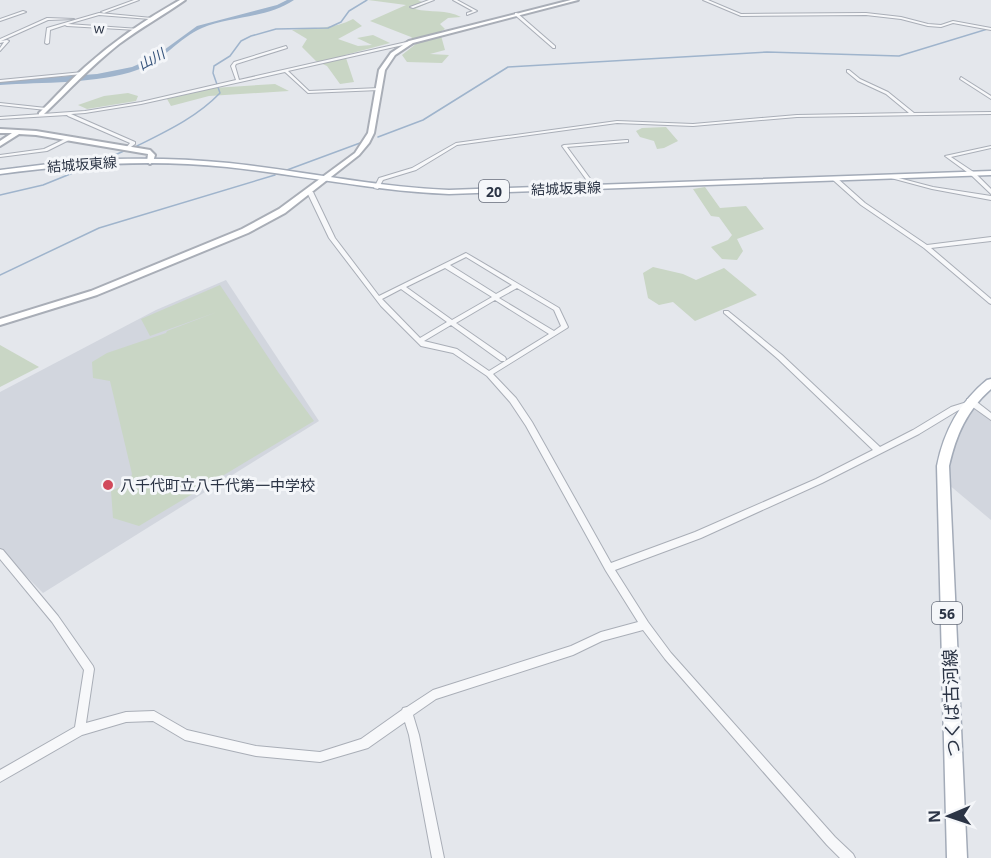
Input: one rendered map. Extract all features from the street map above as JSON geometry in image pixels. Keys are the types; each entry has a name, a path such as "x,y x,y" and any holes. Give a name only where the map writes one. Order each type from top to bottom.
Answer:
{"main road":[{"name":"結城坂東線","path":"0,172 81,164 150,162 231,166 376,188 465,192 991,173"},
{"name":"つくば古河線","path":"957,858 943,466 946,448 968,403 991,383"}],"street":[{"path":"47,43 48,29 137,0"},
{"path":"0,118 43,111 82,73 150,18 183,0"},
{"path":"412,7 432,0"},
{"path":"455,0 475,11 468,14"},
{"path":"0,104 68,114 141,103 411,42 576,0"},
{"path":"705,0 741,15 866,14 901,18 928,25 941,26 952,22 991,29"},
{"path":"0,20 24,12"},
{"path":"99,14 150,18"},
{"path":"516,14 554,47"},
{"path":"0,41 48,19 82,19"},
{"name":"w","path":"62,25 137,29"},
{"path":"0,41 7,41 0,50"},
{"path":"0,322 94,293 245,231 282,211 310,192 357,154 366,143 386,62 411,42"},
{"path":"238,81 233,66 235,63 286,47"},
{"path":"285,70 308,92 379,88"},
{"path":"848,72 859,80 887,93 913,114"},
{"path":"0,81 82,73"},
{"path":"962,78 991,98"},
{"path":"376,188 384,177 414,169 456,144 617,122 693,125 797,116 991,113"},
{"path":"68,114 134,143 128,148"},
{"path":"578,128 585,143"},
{"path":"0,131 71,138 150,152 152,155 150,162"},
{"path":"0,144 19,132"},
{"path":"0,156 45,150 71,138"},
{"path":"595,188 564,146 626,141"},
{"path":"991,147 947,156 973,174 991,192"},
{"path":"893,177 932,188 991,198"},
{"path":"835,179 863,204 926,247 991,302"},
{"path":"310,192 332,238 379,298 419,341 425,345 455,351 489,374 513,400 529,424 609,568 645,625 668,656 831,841 849,858"},
{"path":"926,247 991,239"},
{"path":"379,298 466,255 557,309 565,327 489,374"},
{"path":"445,265 554,334"},
{"path":"419,341 517,285"},
{"path":"402,286 503,359"},
{"path":"726,312 780,357 879,451"},
{"path":"609,568 698,535 819,481 968,403 991,417"},
{"path":"0,553 55,619 89,669 80,730"},
{"path":"0,776 80,730 126,717 154,716 185,735 256,751 320,757 364,744 433,695 573,650 601,637 645,625"},
{"path":"407,712 414,735 438,858"}],"shaded area":[{"name":"八千代町立八千代第一中学校","path":"226,280 319,421 43,593 0,550 0,392 156,310"},
{"path":"972,403 991,418 991,520 948,484 951,456"}],"green space":[{"path":"368,0 418,0 426,4 415,9 450,13 461,17 448,18 440,24 445,29 440,32 445,50 430,54 449,55 442,63 407,62 402,55 417,43 411,37 370,21 406,5"},
{"path":"353,19 362,26 338,39 358,46 372,45 357,38 373,35 390,43 345,55 354,82 340,84 327,66 316,61 302,47 307,39 292,30 331,26"},
{"path":"275,84 289,91 209,96 171,106 167,99 213,88"},
{"path":"128,93 138,96 136,101 87,109 78,105 104,96"},
{"path":"666,127 678,141 657,149 654,141 640,137 636,131 642,128"},
{"path":"705,187 720,208 746,206 764,229 737,239 743,251 737,260 722,259 711,247 728,240 732,235 719,217 711,216 693,189"},
{"path":"653,267 683,274 696,280 724,268 757,295 695,321 673,302 659,305 648,298 643,273"},
{"path":"220,285 314,421 139,526 113,518 111,491 129,483 132,474 110,381 93,378 92,362 107,353 166,333 217,312 150,336 141,319"},
{"path":"0,345 39,367 0,387"}],"waterway":[{"name":"山川","path":"0,83 97,76 134,69 155,59 199,27 279,6 291,0"},
{"path":"137,146 192,116 220,93 213,73 214,66 230,56 241,41 276,29 328,28 341,22 349,11 367,0"},
{"path":"378,137 423,120 508,67 767,52 899,56 991,28"},
{"path":"287,170 360,143"},
{"path":"106,159 126,150"},
{"path":"0,195 43,185 90,166"},
{"path":"0,275 99,228 275,175"}],"place":[{"name":"八千代町立八千代第一中学校","path":"108,485"}]}
